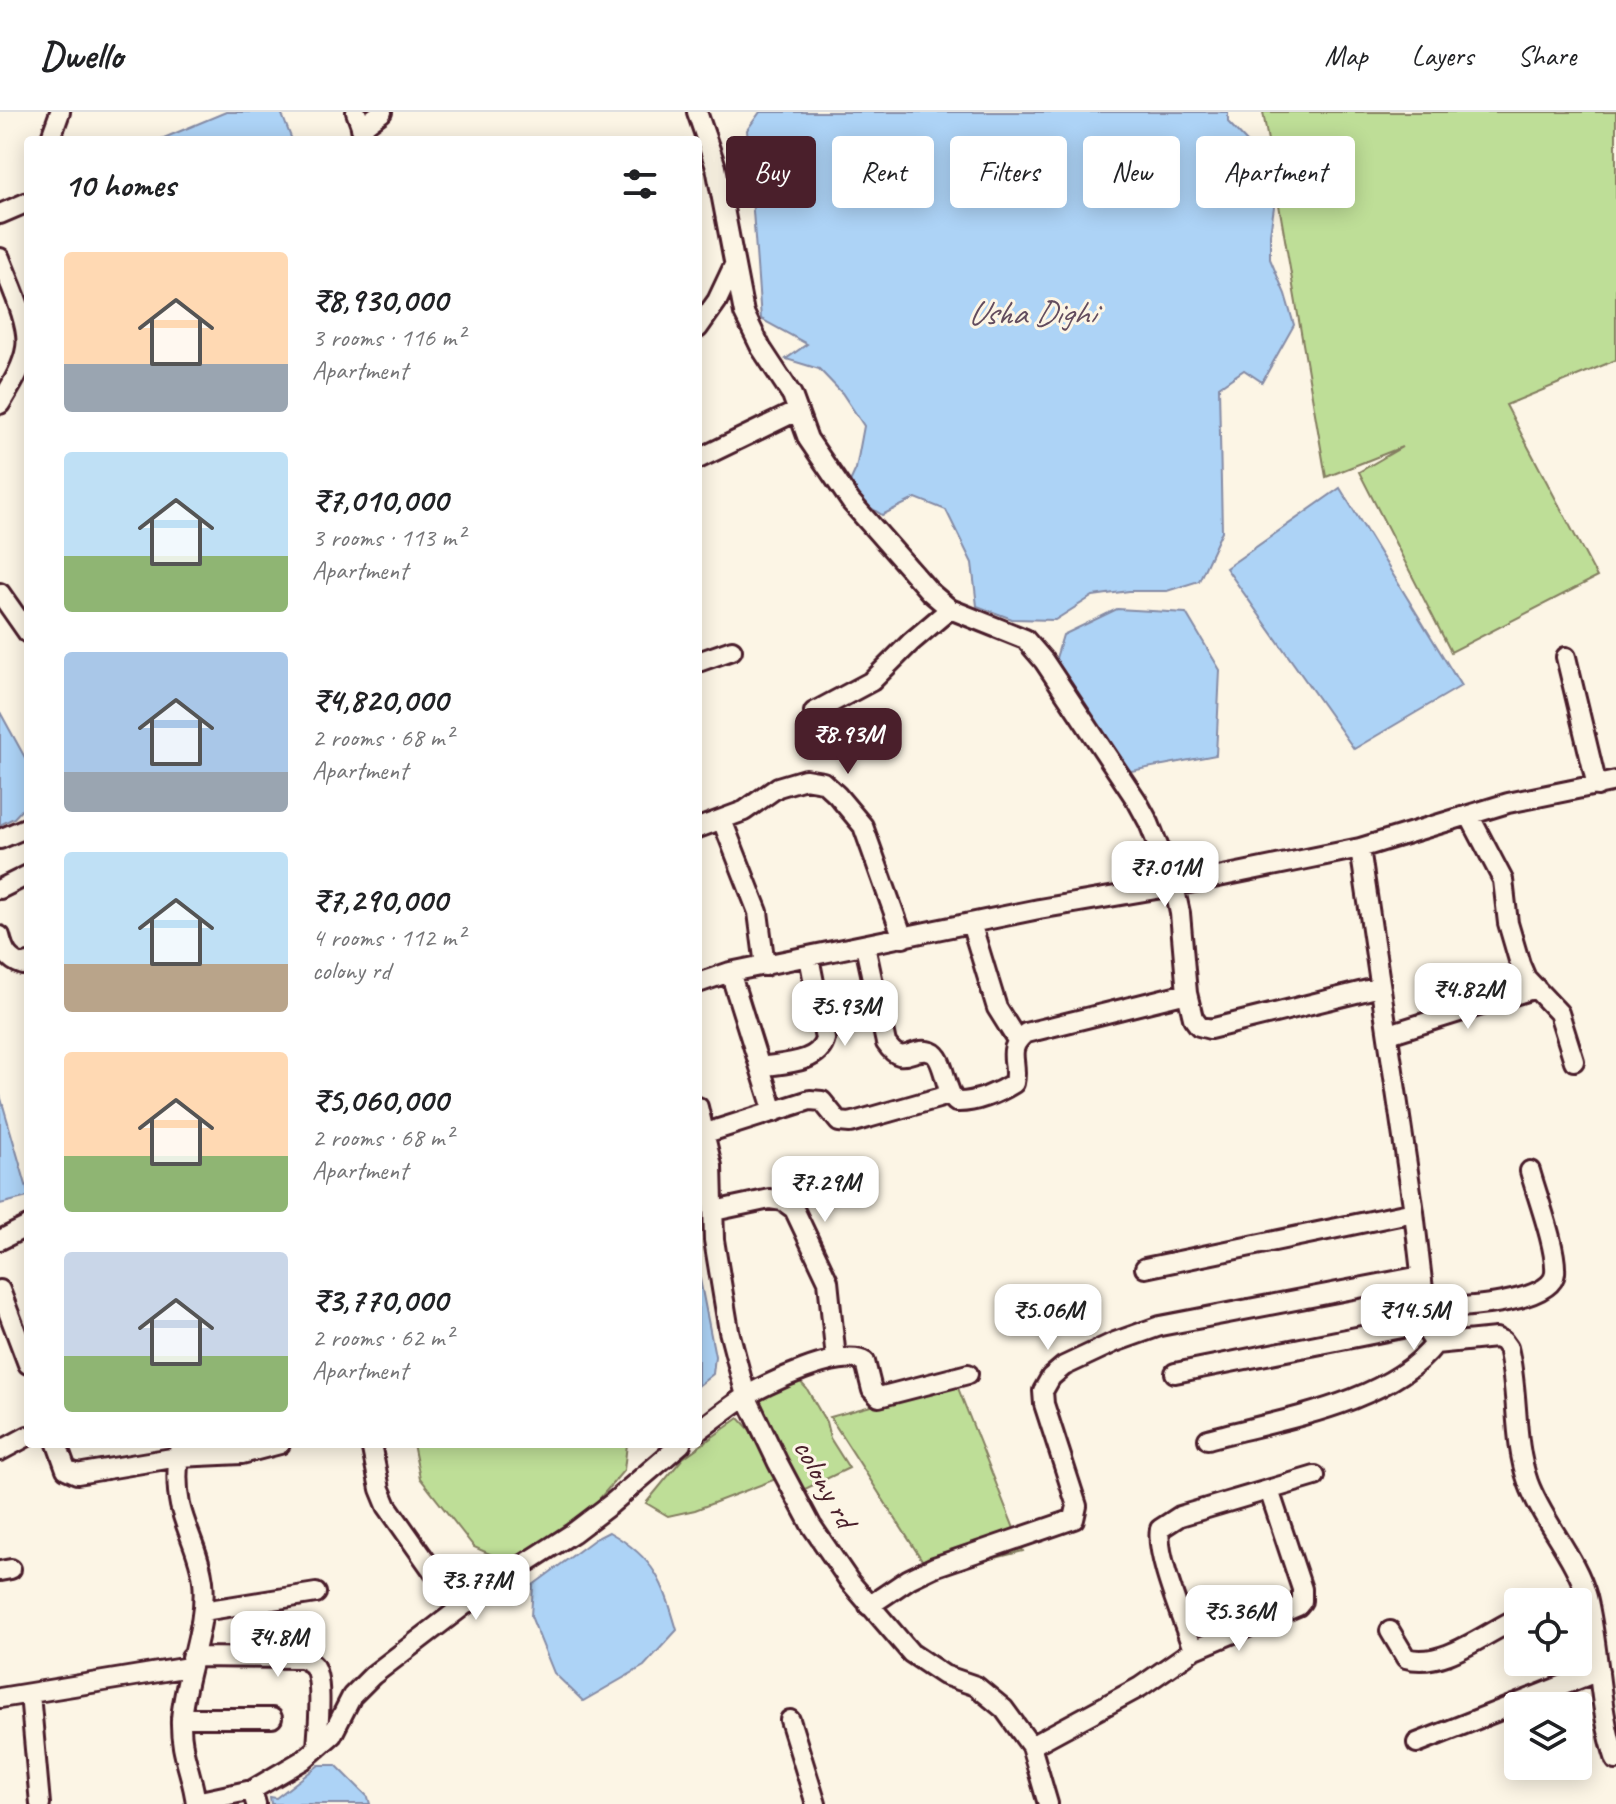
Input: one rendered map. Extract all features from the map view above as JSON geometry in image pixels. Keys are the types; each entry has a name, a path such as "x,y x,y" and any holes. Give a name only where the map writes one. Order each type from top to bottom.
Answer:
{"street":[{"path":"361,127 382,112"},
{"path":"697,112 716,167 744,313 761,348 792,395 808,439 851,502 930,592 950,609 1025,639 1044,661 1137,801 1174,886 1180,913 1187,993 1193,1018 1199,1026 1210,1029 1380,987"},
{"path":"52,136 62,113"},
{"path":"0,214 24,204"},
{"path":"0,258 24,327"},
{"path":"702,322 717,301 734,265"},
{"path":"0,404 19,371 24,355"},
{"path":"702,457 797,411"},
{"path":"0,593 24,627"},
{"path":"814,712 872,681 950,609"},
{"path":"702,661 732,650"},
{"path":"1566,657 1597,786"},
{"path":"702,827 744,811 778,787 805,779 823,782 863,826 903,938"},
{"path":"702,982 730,972 971,923 1360,848 1508,803 1616,781"},
{"path":"1469,815 1503,880 1512,940 1526,978 1559,1013 1574,1061"},
{"path":"722,820 758,912 765,966"},
{"path":"0,839 24,829"},
{"path":"1360,848 1389,1034 1426,1316 1431,1340 1435,1344"},
{"path":"0,889 24,877"},
{"path":"971,923 997,1008 1017,1040"},
{"path":"0,936 11,961 24,965"},
{"path":"865,946 886,1043 892,1052 901,1056 927,1051 934,1053 940,1061 949,1095 956,1102 1003,1090 1014,1083 1013,1049 1017,1040 1026,1033 1187,993"},
{"path":"760,1067 813,1057 823,1049 825,1039 809,957"},
{"path":"730,972 774,1112"},
{"path":"1389,1034 1536,988"},
{"path":"706,1133 810,1100 822,1101 839,1122 850,1123 949,1095"},
{"name":"colony rd","path":"702,1120 706,1133 705,1168 714,1211 719,1284 746,1396 811,1525 869,1606 911,1653 944,1675 976,1686 1004,1709 1031,1746 1048,1804"},
{"path":"1175,1373 1544,1290 1553,1282 1555,1271 1530,1171"},
{"path":"714,1211 770,1199 783,1201 794,1209 828,1281 836,1359"},
{"path":"1145,1268 1414,1212"},
{"path":"0,1240 24,1228"},
{"path":"869,1606 909,1579 934,1567 1074,1519 1077,1506 1044,1404 1043,1391 1051,1377 1064,1366 1115,1342 1160,1326 1421,1276"},
{"path":"1,1296 24,1354"},
{"path":"1208,1439 1361,1395 1410,1370 1435,1344 1496,1338 1508,1348 1515,1415 1528,1481 1583,1588"},
{"path":"702,1428 746,1396 836,1359 860,1359 865,1362 872,1390 879,1397 968,1374"},
{"path":"0,1451 24,1438"},
{"path":"58,1448 66,1469 77,1474 179,1450 242,1454 265,1448"},
{"path":"372,1448 380,1489 387,1506 459,1608"},
{"path":"179,1450 180,1506 199,1559 203,1584 203,1611 190,1662 181,1718 181,1749 196,1803 254,1797 303,1760 332,1735 352,1696 373,1675 459,1608 573,1533 611,1504 659,1450"},
{"path":"1193,1650 1163,1558 1158,1539 1160,1529 1180,1516 1315,1476"},
{"path":"1031,1746 1140,1687 1193,1650 1219,1637 1289,1612 1302,1601 1302,1589 1269,1490"},
{"path":"203,1611 316,1593"},
{"path":"1592,1620 1616,1760"},
{"path":"1390,1631 1406,1658 1421,1662 1440,1657 1504,1625"},
{"path":"0,1698 190,1662 302,1658 313,1664 317,1676 317,1748"},
{"path":"1417,1743 1599,1671"},
{"path":"30,1694 40,1804"},
{"path":"181,1718 272,1718"},
{"path":"790,1720 816,1804"}],"green space":[{"path":"1263,112 1616,112 1616,360 1506,405 1597,577 1451,652 1359,472 1402,447 1326,477 1280,208 1355,208 1355,136 1267,136"},
{"path":"796,1377 807,1389 826,1422 830,1438 849,1468 801,1491 750,1398"},
{"path":"956,1383 1023,1551 931,1574 830,1417"},
{"path":"739,1418 750,1430 776,1479 695,1510 668,1516 646,1503 683,1458 702,1448 702,1444"},
{"path":"414,1448 627,1448 624,1470 595,1504 510,1563 474,1547 420,1478"}],"water":[{"path":"226,112 281,112 290,136 169,136"},
{"name":"Usha Dighi","path":"760,112 1228,112 1228,122 1241,136 1196,136 1196,208 1274,208 1270,259 1294,325 1262,382 1244,370 1219,387 1222,531 1199,581 1167,591 1129,591 1093,596 1055,620 1012,619 977,606 972,563 946,510 916,498 882,515 859,500 849,484 856,469 864,426 842,393 819,369 786,359 807,344 761,319 753,208 816,208 816,136 747,136 747,130"},
{"path":"1340,488 1461,686 1354,749 1226,568"},
{"path":"1117,609 1186,613 1220,670 1216,755 1121,773 1053,668 1063,635"},
{"path":"0,712 24,756 24,807 14,818 0,825"},
{"path":"0,1095 24,1178 24,1198 0,1204"},
{"path":"702,1289 715,1356 713,1374 702,1383"},
{"path":"609,1532 637,1552 655,1573 677,1630 644,1666 583,1701 554,1673 531,1616 533,1585"},
{"path":"319,1765 336,1765 368,1797 370,1804 271,1804 270,1797 276,1798"}]}
